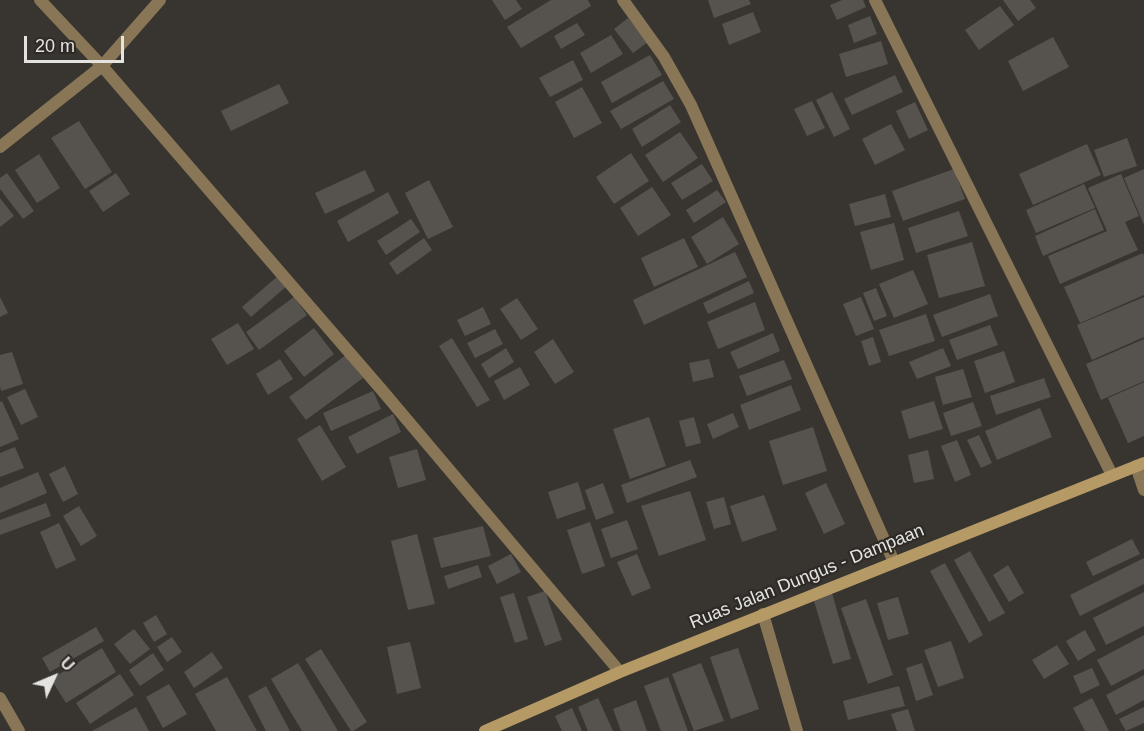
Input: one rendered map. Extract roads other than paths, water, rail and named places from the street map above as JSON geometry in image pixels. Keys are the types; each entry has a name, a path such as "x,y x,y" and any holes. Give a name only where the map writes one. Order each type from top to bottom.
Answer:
{"main road":[{"name":"Ruas Jalan Dungus - Dampaan","path":"485,731 620,672 1140,464"}],"street":[{"path":"40,0 102,66 620,672"},
{"path":"0,147 102,66 160,0"},
{"path":"623,0 664,57 691,105 894,562"},
{"path":"874,0 1112,475"},
{"path":"1140,464 1144,490"},
{"path":"763,614 797,731"},
{"path":"0,698 19,731"}]}
